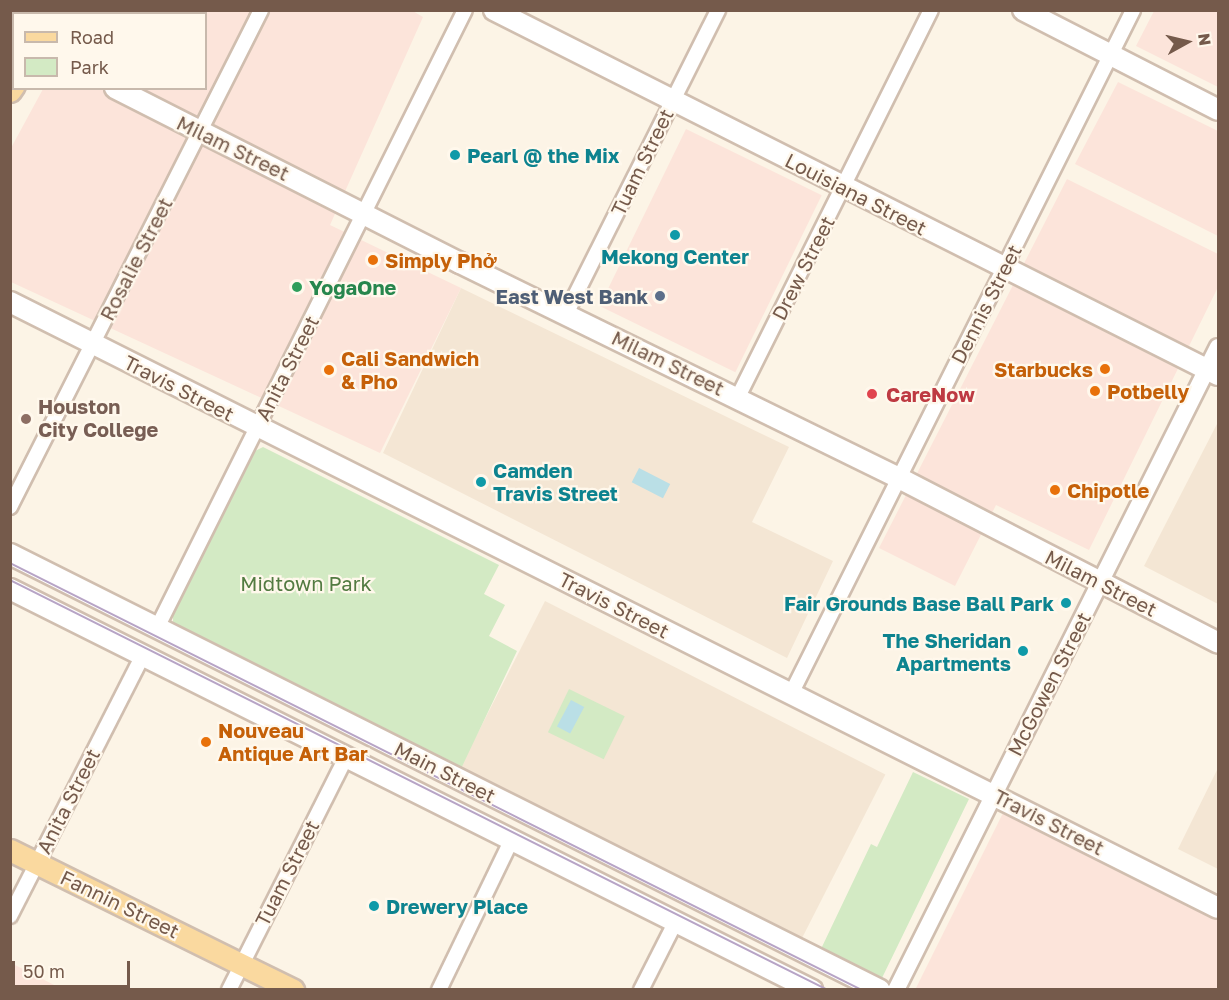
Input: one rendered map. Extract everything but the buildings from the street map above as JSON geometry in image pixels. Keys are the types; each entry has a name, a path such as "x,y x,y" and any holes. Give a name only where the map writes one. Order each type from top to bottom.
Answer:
{"main road":[{"name":"Louisiana Street","path":"494,10 1003,270 1213,372"},
{"path":"1023,10 1218,110"},
{"name":"Milam Street","path":"119,90 899,478 1218,644"},
{"name":"Travis Street","path":"10,302 257,428 1218,908"},
{"name":"Main Street","path":"10,554 880,990"},
{"name":"Main Street","path":"10,589 812,990"},
{"name":"Fannin Street","path":"10,850 293,990"}],"street":[{"name":"Rosalie Street","path":"10,507 261,10"},
{"name":"Anita Street","path":"157,628 465,10"},
{"name":"Tuam Street","path":"566,314 718,10"},
{"name":"Drew Street","path":"738,397 931,10"},
{"name":"Dennis Street","path":"791,694 1133,10"},
{"name":"McGowen Street","path":"896,990 1100,583 1213,372 1218,347"},
{"name":"Anita Street","path":"10,916 143,655"},
{"name":"Tuam Street","path":"229,990 346,757"},
{"path":"439,990 512,840"},
{"path":"641,990 676,921"}],"shaded area":[{"path":"411,10 423,17 330,225 461,288 380,453 11,282 11,148 42,90 207,90 207,12 85,11"},
{"path":"1154,11 1218,11 1218,87 1136,46"},
{"path":"1118,82 1218,131 1218,236 1075,164"},
{"name":"Mekong Center","path":"686,129 822,195 735,372 600,306"},
{"path":"1067,179 1218,254 1218,287 1089,550 996,505 955,586 879,548"},
{"name":"Camden Travis Street","path":"461,288 789,447 752,522 833,561 787,658 383,453"},
{"path":"1218,422 1218,604 1144,566"},
{"path":"545,601 885,774 801,940 461,767"},
{"path":"1218,768 1218,869 1178,849"},
{"path":"1004,811 1218,916 1218,989 915,990"},
{"path":"11,963 62,989 11,989"}],"green space":[{"name":"Midtown Park","path":"263,447 499,565 484,594 505,605 489,636 517,651 458,775 173,627 173,614 245,463 251,453"},
{"path":"569,689 625,716 604,759 548,732"},
{"path":"913,772 969,799 881,980 820,951 871,844 877,847"}],"water":[{"path":"639,468 670,484 663,498 632,482"},
{"path":"571,700 584,707 570,734 557,726"}],"tram line":[{"path":"10,563 862,990"},
{"path":"10,580 828,990"}],"place":[{"name":"Pearl @ the Mix","path":"455,155"},
{"name":"Mekong Center","path":"675,235"},
{"name":"Simply Phở","path":"373,260"},
{"name":"YogaOne","path":"297,287"},
{"name":"East West Bank","path":"660,296"},
{"name":"Starbucks","path":"1105,369"},
{"name":"Cali Sandwich & Pho","path":"329,370"},
{"name":"Potbelly","path":"1095,391"},
{"name":"CareNow","path":"872,394"},
{"name":"Houston City College","path":"26,419"},
{"name":"Camden Travis Street","path":"481,482"},
{"name":"Chipotle","path":"1055,490"},
{"name":"Fair Grounds Base Ball Park","path":"1066,603"},
{"name":"The Sheridan Apartments","path":"1023,651"},
{"name":"Nouveau Antique Art Bar","path":"206,742"},
{"name":"Drewery Place","path":"374,906"}]}
